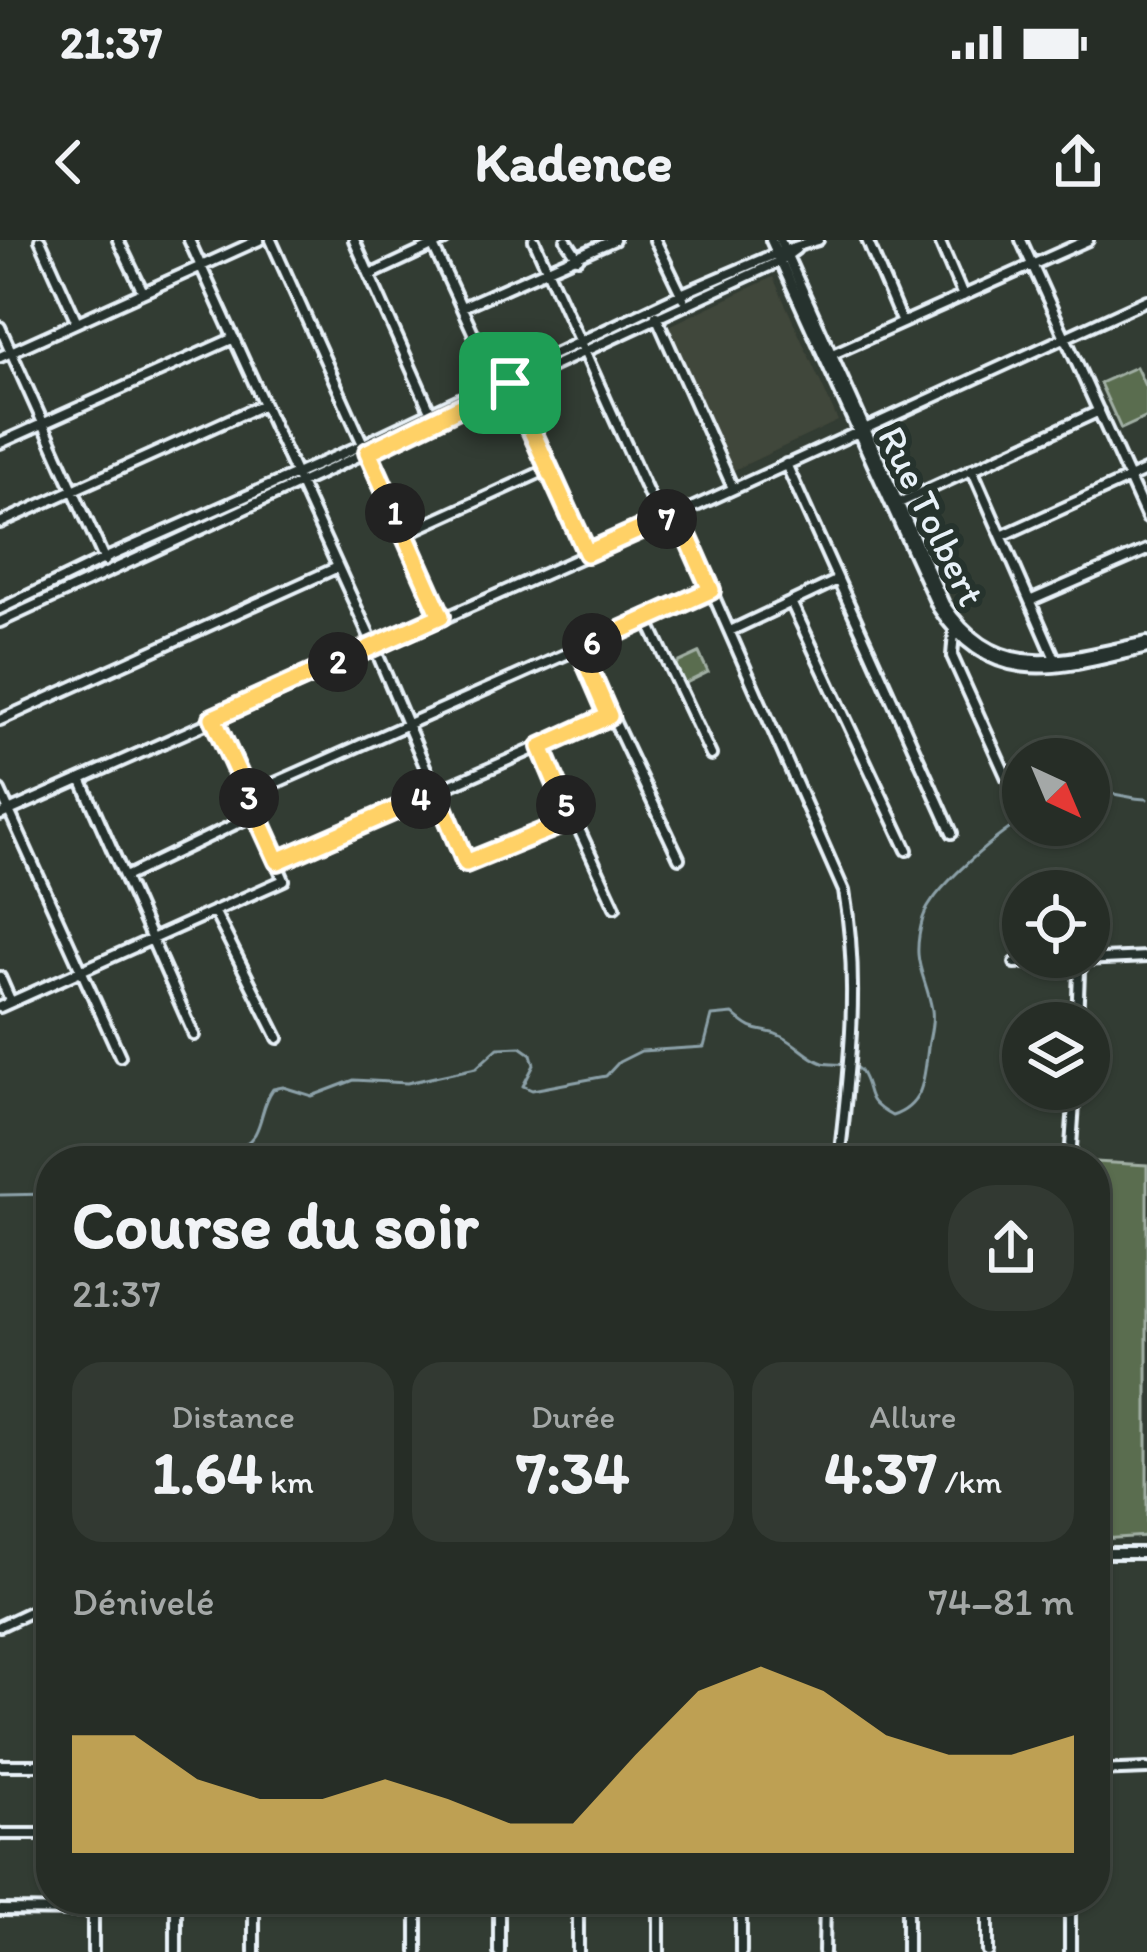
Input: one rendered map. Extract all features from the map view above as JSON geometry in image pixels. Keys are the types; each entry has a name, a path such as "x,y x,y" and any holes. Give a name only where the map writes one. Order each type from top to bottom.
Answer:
{"street":[{"path":"40,240 77,322"},
{"path":"118,240 142,292"},
{"path":"189,240 374,646 466,863 572,820"},
{"path":"0,357 259,240"},
{"path":"271,240 441,616"},
{"path":"354,240 431,413"},
{"path":"370,275 445,240"},
{"path":"534,240 661,522"},
{"path":"566,240 578,258"},
{"path":"461,308 614,240"},
{"path":"655,240 683,298"},
{"name":"Rue Tolbert","path":"771,240 782,252 826,357 944,604 960,626 980,645 1007,658 1056,661 1147,645"},
{"path":"583,346 782,252 818,240"},
{"path":"867,240 902,322"},
{"path":"939,240 963,296"},
{"path":"1022,240 1147,518"},
{"path":"826,357 1080,242"},
{"path":"433,246 497,384"},
{"path":"366,448 431,413 656,316 683,298"},
{"path":"5,812 661,522 1147,300"},
{"path":"656,316 733,488"},
{"path":"0,327 108,571"},
{"path":"0,443 234,338"},
{"path":"508,379 587,553"},
{"path":"0,609 104,559 366,448 497,384"},
{"path":"0,523 262,405"},
{"path":"899,503 1099,411"},
{"name":"Rue Tolbert","path":"861,430 938,608 954,630 992,659 1028,669 1057,668 1147,645"},
{"path":"786,464 952,833"},
{"path":"405,534 548,469"},
{"path":"972,469 1056,661"},
{"path":"1004,536 1147,470"},
{"path":"0,622 296,479"},
{"path":"677,513 844,891 852,933 851,1060 841,1146"},
{"path":"1032,600 1147,550"},
{"path":"0,720 338,567"},
{"path":"730,631 838,580"},
{"path":"248,794 711,590"},
{"path":"791,602 907,850"},
{"path":"646,617 711,755"},
{"path":"954,630 952,656 1002,767"},
{"path":"580,649 679,858"},
{"path":"278,861 609,716"},
{"path":"0,1007 281,883 285,875 213,718"},
{"path":"541,747 615,907"},
{"path":"81,779 194,1035"},
{"path":"0,791 5,812 120,1056"},
{"path":"125,877 256,814"},
{"path":"214,911 278,1038"},
{"path":"1110,960 1147,957"},
{"path":"0,977 11,1002"},
{"path":"1071,1146 1074,1110"},
{"path":"1110,1553 1147,1553"},
{"path":"0,1626 36,1609"},
{"path":"0,1765 36,1765"},
{"path":"1110,1770 1147,1769"},
{"path":"0,1834 36,1834"},
{"path":"0,1910 36,1910"},
{"path":"93,1914 93,1952"},
{"path":"176,1914 176,1952"},
{"path":"254,1914 254,1952"},
{"path":"417,1914 417,1952"},
{"path":"499,1914 499,1952"},
{"path":"578,1914 578,1952"},
{"path":"658,1952 659,1914"},
{"path":"741,1914 741,1952"},
{"path":"824,1914 824,1952"},
{"path":"907,1914 907,1952"},
{"path":"988,1914 988,1952"},
{"path":"1070,1914 1070,1952"}],"shaded area":[{"path":"773,277 838,421 732,471 667,327"}],"green space":[{"path":"1136,367 1147,390 1147,417 1121,429 1100,383"},
{"path":"699,653 708,672 682,685 673,665"},
{"path":"1110,1163 1147,1165 1147,1536 1110,1538"}],"waterway":[{"path":"1110,793 1147,799"},
{"path":"243,1146 258,1129 273,1089 283,1087 312,1096 354,1080 407,1083 476,1068 498,1048 521,1047 531,1054 534,1065 523,1086 532,1090 606,1076 619,1062 641,1051 704,1047 712,1016 733,1014 754,1029 783,1037 818,1061 857,1068 872,1100 892,1116 917,1097 925,1069 932,1015 918,957 923,918 951,878 1002,835"},
{"path":"0,1195 36,1194"}],"route":[{"path":"510,383 587,553 677,513 711,590 580,649 609,716 541,747 572,820 466,863 437,792 278,861 213,718 441,616 368,452 510,383"}]}
